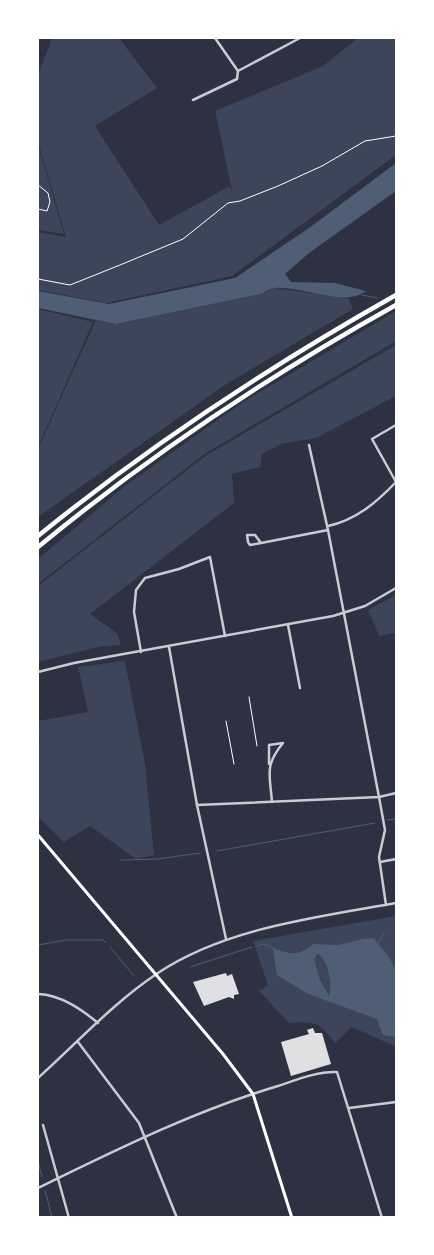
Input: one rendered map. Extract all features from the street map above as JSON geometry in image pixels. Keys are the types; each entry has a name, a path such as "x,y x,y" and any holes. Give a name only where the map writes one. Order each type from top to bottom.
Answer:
{"highway":[{"path":"38,536 114,476 229,395 281,362 396,295"},
{"path":"38,547 106,493 219,412 292,365 396,305"}],"main road":[{"path":"38,835 223,1054 253,1094 292,1218"}],"street":[{"path":"215,38 238,71"},
{"path":"193,100 236,79 238,71 300,38"},
{"path":"262,543 255,535 248,535 250,544 262,543 328,528 370,507 396,482 372,439 396,425"},
{"path":"309,445 328,528 385,830 379,857 386,905"},
{"path":"141,652 133,602 140,584 145,578 179,569 210,557 225,636"},
{"path":"38,672 74,662 169,647 344,613 365,606 396,588"},
{"path":"288,624 300,688"},
{"path":"169,647 198,805 226,939"},
{"path":"269,764 272,756 283,743 268,745 269,764 272,802"},
{"path":"198,805 379,797 396,793"},
{"path":"380,862 396,859"},
{"path":"38,1078 155,974 226,939 396,903"},
{"path":"38,994 61,999 84,1012 98,1023"},
{"path":"78,1042 139,1123 178,1218"},
{"path":"38,1188 181,1120 253,1094 317,1075 337,1072 382,1218"},
{"path":"349,1108 396,1102"},
{"path":"43,1125 69,1218"}],"path":[{"path":"38,279 70,285 183,239 228,203 240,201 278,186 322,166 365,141 396,136"},
{"path":"38,185 48,193 50,202 47,211 38,209"},
{"path":"249,698 257,746"},
{"path":"226,721 234,764"}],"shaded area":[{"path":"52,38 119,38 157,88 95,126 159,225 230,186 233,195 215,111 323,66 358,38 396,38 396,155 232,276 106,303 38,290 38,232 66,237 38,142 38,75"},
{"path":"38,145 64,234 38,230"},
{"path":"396,163 396,191 309,253 285,274 291,282 335,283 366,291 357,296 335,297 285,288 273,288 261,294 116,324 38,308 38,291 109,304 235,278 309,228"},
{"path":"274,288 348,298 353,309 225,385 38,517 38,449 96,320 116,324 261,294"},
{"path":"38,309 93,322 38,447"},
{"path":"396,311 396,341 206,453 38,584 38,559 125,486 243,402"},
{"path":"396,345 396,396 316,438 281,444 262,454 260,467 232,474 234,503 90,614 118,634 121,645 103,646 38,662 38,586 205,456"},
{"path":"396,595 396,633 379,636 368,610"},
{"path":"125,661 145,764 154,855 136,859 90,826 64,842 38,817 38,739 40,736 38,736 38,721 88,712 78,667"},
{"path":"396,916 396,1047 352,1027 335,1043 316,1024 305,1022 289,1023 259,991 268,985 253,941"},
{"path":"373,938 389,957 396,971 396,1037 383,1035 377,1019 308,994 277,975 273,948 284,952 298,953 313,944 339,945","holes":["318,953 322,957 329,973 329,996 320,980 314,959"]}],"building":[{"path":"226,973 227,976 232,974 239,994 234,995 234,999 229,997 204,1006 193,982"},
{"path":"313,1028 315,1033 322,1033 331,1064 291,1076 281,1042 309,1034 307,1030"}],"waterway":[{"path":"362,295 377,298"},
{"path":"387,820 396,819"},
{"path":"217,851 375,823"},
{"path":"121,860 158,859 200,853"},
{"path":"378,944 384,933"},
{"path":"38,945 66,940 103,940 106,943"},
{"path":"257,946 264,944 273,948"},
{"path":"110,947 134,976"},
{"path":"190,967 252,947"},
{"path":"38,1161 42,1177"},
{"path":"45,1190 52,1218"}]}
